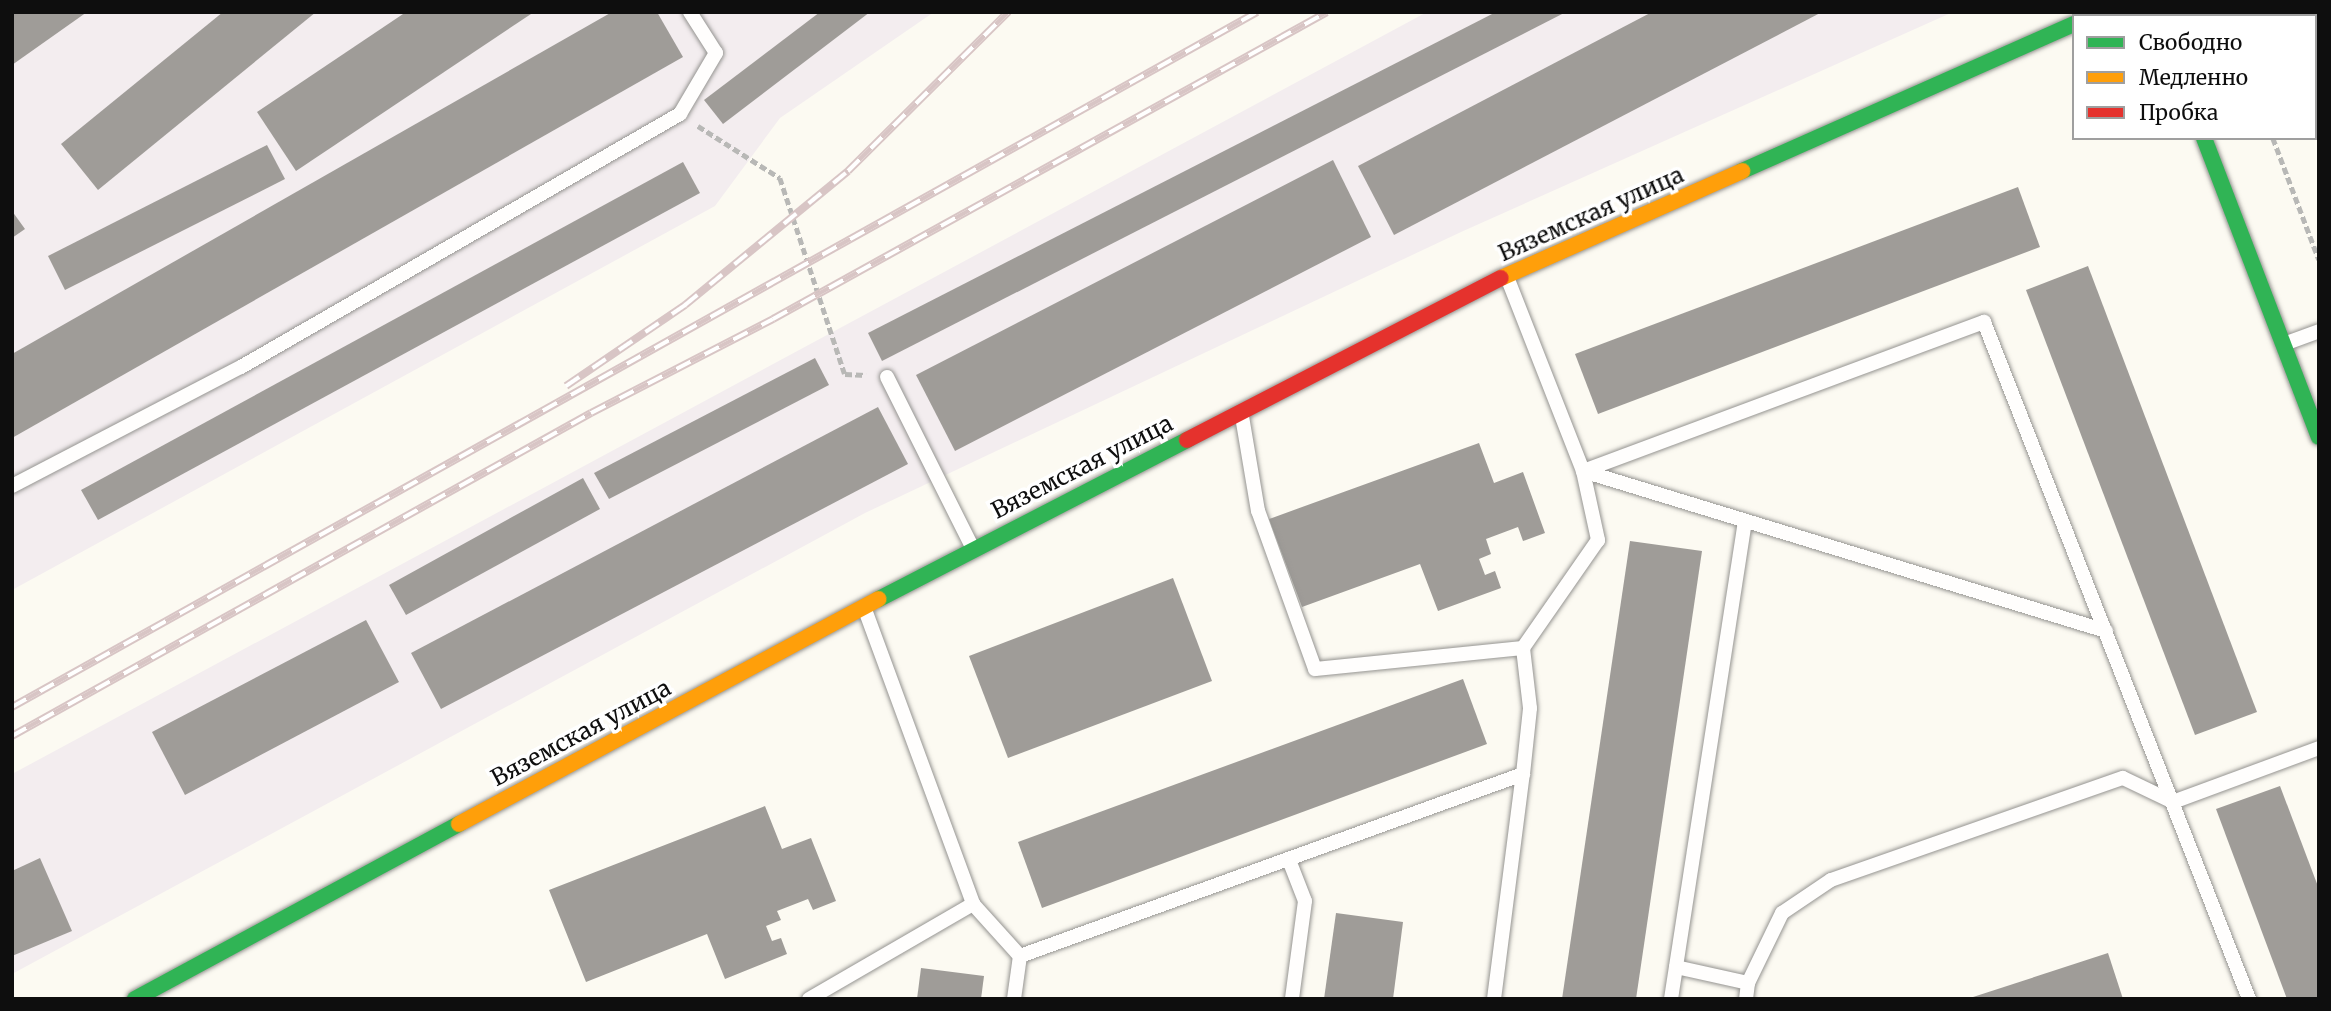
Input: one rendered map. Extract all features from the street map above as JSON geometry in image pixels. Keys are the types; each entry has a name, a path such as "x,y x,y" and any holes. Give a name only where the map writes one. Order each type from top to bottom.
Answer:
{"street":[{"name":"Вяземская улица","path":"140,998 973,548 1506,276 2072,25"},
{"path":"2205,140 2319,437"}],"lane":[{"path":"12,486 241,367 680,114 716,53 690,12"},
{"path":"1494,999 1530,708 1523,648 1598,540 1583,471 1506,276"},
{"path":"1583,471 1984,322 2249,999"},
{"path":"2282,344 2319,331"},
{"path":"887,377 973,548"},
{"path":"1241,410 1258,511 1315,669 1523,648"},
{"path":"1583,471 2106,631"},
{"path":"1671,999 1745,522"},
{"path":"864,606 974,904 1020,956 1014,999"},
{"path":"1746,999 1748,983 1782,913 1831,880 2123,778 2173,802 2319,748"},
{"path":"1020,956 1523,774"},
{"path":"1289,860 1305,901 1292,999"},
{"path":"809,999 974,904"},
{"path":"1676,967 1748,983"}],"path":[{"path":"680,114 780,178 845,373 887,377"},
{"path":"2274,140 2319,260"}],"shaded area":[{"path":"12,12 934,12 780,118 715,206 12,590"},
{"path":"1427,12 1953,12 1461,232 865,513 12,974 12,774"}],"building":[{"path":"12,12 87,12 12,65"},
{"path":"223,12 316,12 98,190 61,144"},
{"path":"406,12 534,12 296,171 257,112"},
{"path":"612,12 657,12 683,57 12,438 12,354"},
{"path":"820,12 870,12 723,124 704,100"},
{"path":"1496,12 1566,12 882,361 868,333"},
{"path":"1652,12 1822,12 1394,235 1358,166"},
{"path":"2319,87 2319,134 2317,111"},
{"path":"267,145 285,179 65,290 48,256"},
{"path":"1333,160 1371,237 955,451 916,375"},
{"path":"683,162 700,193 98,520 81,490"},
{"path":"2018,187 2040,247 1598,414 1575,354"},
{"path":"12,211 25,229 12,238"},
{"path":"2088,266 2257,712 2195,735 2026,290"},
{"path":"815,358 829,385 609,499 594,473"},
{"path":"878,407 908,464 441,709 411,653"},
{"path":"1479,443 1494,483 1523,472 1545,533 1523,541 1518,527 1486,539 1491,554 1479,559 1485,575 1495,571 1501,588 1438,611 1420,564 1302,607 1269,519"},
{"path":"583,478 600,509 406,615 389,585"},
{"path":"1630,541 1702,551 1636,999 1562,999"},
{"path":"1173,578 1212,681 1008,758 969,656"},
{"path":"366,620 399,682 185,795 152,732"},
{"path":"1463,679 1487,744 1042,908 1018,842"},
{"path":"2280,786 2319,889 2319,999 2287,999 2216,809"},
{"path":"765,806 782,849 811,838 836,901 813,910 808,899 777,911 781,920 766,926 772,941 781,938 787,954 725,979 707,934 586,982 549,890"},
{"path":"40,858 72,931 12,956 12,871"},
{"path":"1336,913 1403,922 1393,999 1324,999"},
{"path":"2108,953 2123,999 1970,999 1970,998"},
{"path":"921,968 984,976 981,999 917,999"}],"railway":[{"path":"566,386 685,305 848,171 1008,12"},
{"path":"12,707 1257,12"},
{"path":"12,736 591,413 773,319 1327,12"}],"traffic: fast":[{"path":"1742,171 2072,25"},
{"path":"2205,140 2319,437"},
{"path":"879,599 1187,440"},
{"path":"135,999 459,824"}],"traffic: slow":[{"path":"1501,278 1742,171"},
{"path":"459,824 879,599"}],"traffic: jam":[{"path":"1187,440 1501,278"}]}
